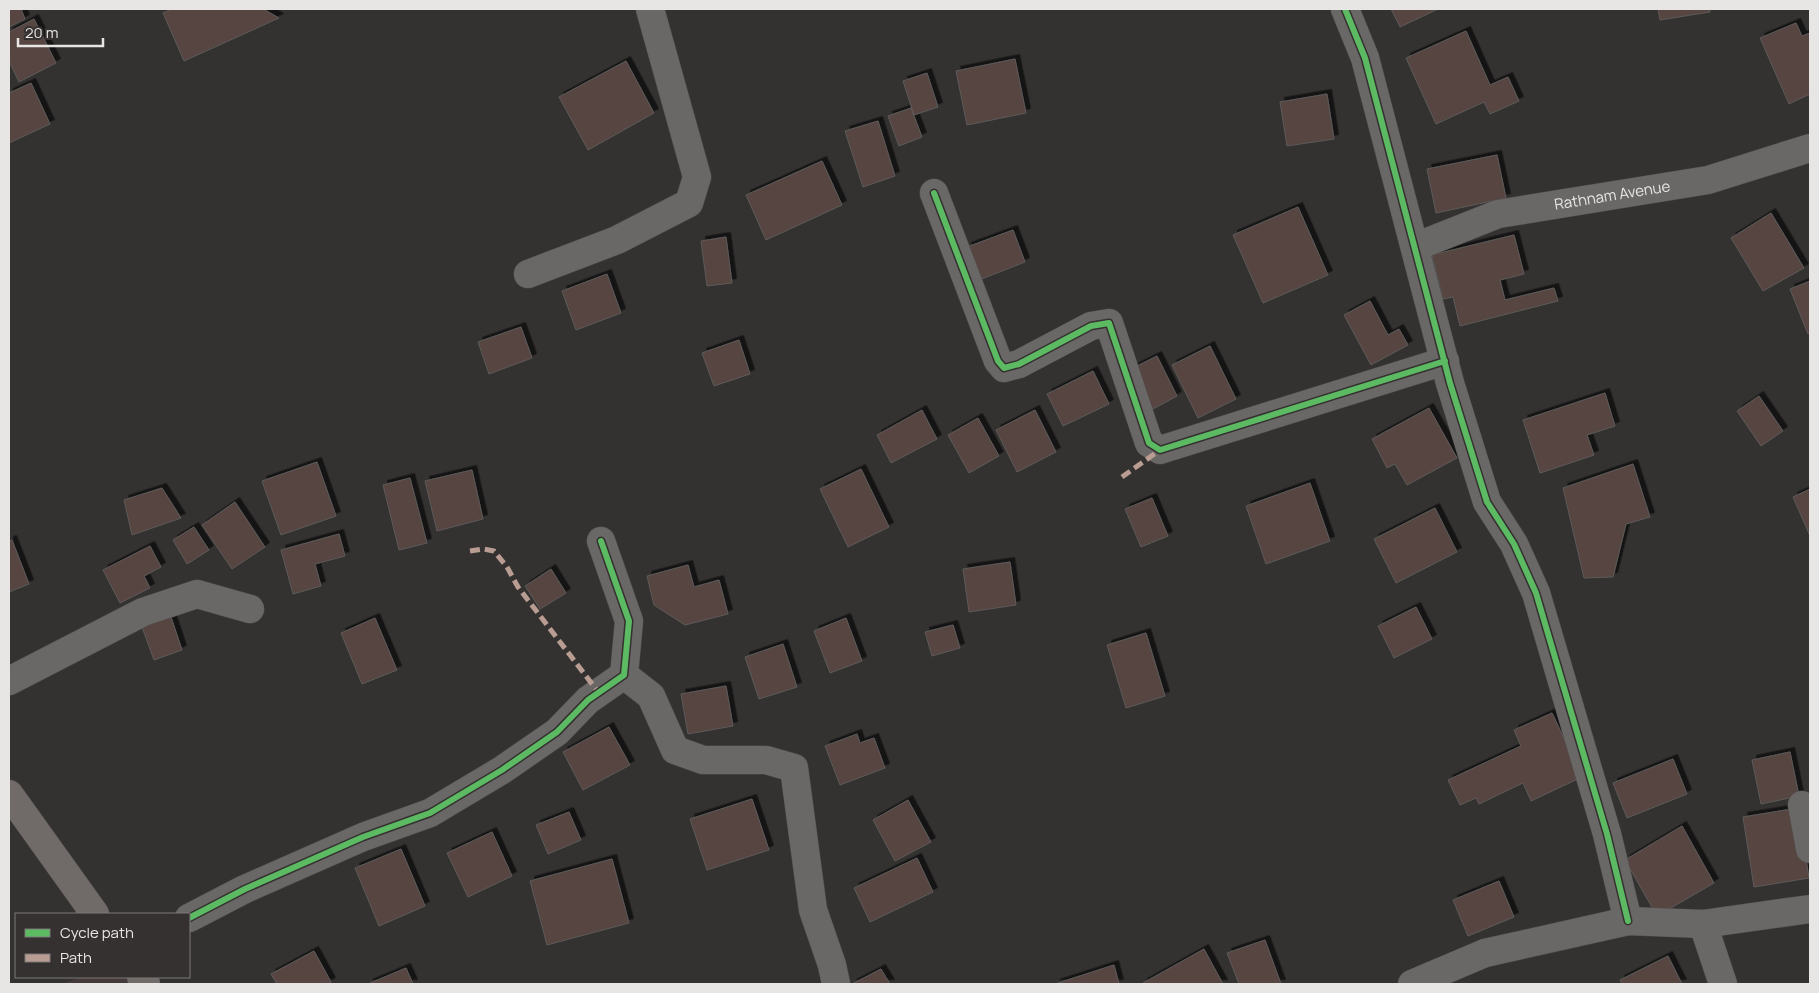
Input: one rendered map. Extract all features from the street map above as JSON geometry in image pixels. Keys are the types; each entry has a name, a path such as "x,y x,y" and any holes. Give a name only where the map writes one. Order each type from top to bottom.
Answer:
{"main road":[{"path":"9,794 94,913"}],"street":[{"path":"528,274 617,240 689,203 697,177 650,9"},
{"path":"1345,9 1365,58 1450,383 1487,502 1514,544 1536,593 1607,834 1628,922"},
{"name":"Rathnam Avenue","path":"1415,247 1498,214 1708,180 1810,148"},
{"path":"934,193 998,361 1004,368 1019,364 1091,326 1110,323 1149,442 1160,450 1445,361"},
{"path":"601,541 629,620 624,675"},
{"path":"9,680 143,612 196,594 250,609"},
{"path":"190,917 244,888 363,837 430,813 502,770 557,732 588,700 624,675"},
{"path":"624,675 651,696 675,750 703,760 766,760 794,768 813,910 832,965 836,984"},
{"path":"1802,805 1810,849"},
{"path":"1412,984 1485,953 1628,922 1703,924 1810,909"},
{"path":"1703,924 1723,984"}],"shaded area":[{"path":"78,978 142,978 146,984 63,984"}],"building":[{"path":"9,9 21,9 25,19 9,27"},
{"path":"172,9 263,9 279,18 184,61 163,13"},
{"path":"1391,9 1438,9 1400,27"},
{"path":"1658,9 1710,9 1710,12 1660,20"},
{"path":"34,19 56,63 19,82 9,61 9,32"},
{"path":"1796,23 1802,36 1810,33 1810,94 1789,104 1760,38"},
{"path":"1466,31 1490,85 1508,77 1519,101 1490,114 1484,102 1436,124 1406,58"},
{"path":"1015,59 1026,113 967,125 956,71"},
{"path":"626,61 654,113 588,150 559,97"},
{"path":"927,73 938,107 914,115 903,81"},
{"path":"31,83 50,124 9,143 9,93"},
{"path":"1327,94 1334,139 1287,146 1280,102"},
{"path":"911,108 922,137 899,146 888,116"},
{"path":"878,121 895,176 863,187 845,131"},
{"path":"1497,155 1506,198 1436,213 1427,169"},
{"path":"822,161 842,205 766,240 746,195"},
{"path":"1298,207 1328,275 1263,303 1233,235"},
{"path":"1771,213 1804,268 1763,291 1731,238"},
{"path":"1013,230 1025,262 979,280 967,247"},
{"path":"1514,235 1524,274 1500,280 1505,300 1554,288 1558,301 1460,326 1453,297 1443,299 1432,255"},
{"path":"726,237 732,283 707,286 701,241"},
{"path":"607,274 621,313 576,330 562,291"},
{"path":"1810,281 1810,333 1808,334 1790,289"},
{"path":"1370,301 1388,335 1399,329 1408,345 1371,365 1344,315"},
{"path":"521,327 532,358 489,374 478,342"},
{"path":"739,340 750,374 714,386 702,353"},
{"path":"1210,346 1236,399 1198,418 1172,365"},
{"path":"1157,356 1177,396 1153,409 1133,368"},
{"path":"1093,371 1109,404 1063,426 1047,394"},
{"path":"1605,393 1615,426 1587,435 1594,455 1540,473 1523,420"},
{"path":"1759,396 1783,431 1761,446 1737,411"},
{"path":"1429,408 1457,458 1407,485 1395,464 1387,468 1372,439"},
{"path":"922,410 937,439 891,463 877,435"},
{"path":"1035,410 1056,452 1017,472 996,430"},
{"path":"978,418 999,456 969,473 948,435"},
{"path":"317,462 336,516 281,535 262,481"},
{"path":"1633,464 1650,517 1626,524 1613,577 1584,578 1563,488"},
{"path":"861,469 889,527 848,547 820,489"},
{"path":"472,470 483,519 437,531 425,481"},
{"path":"410,478 427,543 399,550 383,485"},
{"path":"1310,483 1330,541 1266,564 1246,506"},
{"path":"162,488 181,518 132,535 124,500"},
{"path":"1810,489 1810,536 1793,497"},
{"path":"1152,498 1168,536 1141,547 1125,509"},
{"path":"235,502 265,547 232,569 202,525"},
{"path":"1435,508 1457,552 1396,583 1374,539"},
{"path":"194,527 209,550 187,564 173,540"},
{"path":"339,534 345,556 315,564 321,586 293,594 281,550"},
{"path":"12,540 29,584 9,592 9,541"},
{"path":"150,546 161,567 144,576 150,588 120,603 103,570"},
{"path":"1010,562 1016,605 969,612 963,569"},
{"path":"688,565 694,587 719,580 728,614 685,625 654,605 647,576"},
{"path":"551,569 566,593 540,609 525,586"},
{"path":"1416,607 1432,639 1394,658 1378,626"},
{"path":"171,617 182,650 154,660 142,627"},
{"path":"375,618 397,670 362,684 341,633"},
{"path":"846,618 862,661 830,673 814,631"},
{"path":"953,625 960,648 932,656 925,632"},
{"path":"1146,633 1165,696 1126,708 1107,645"},
{"path":"783,644 797,687 759,699 745,657"},
{"path":"726,686 733,726 688,734 681,694"},
{"path":"1552,713 1582,777 1531,801 1523,783 1479,804 1476,798 1460,805 1448,780 1521,746 1514,730"},
{"path":"609,727 630,765 583,790 563,752"},
{"path":"857,734 860,743 874,738 885,768 840,785 825,746"},
{"path":"1790,752 1799,796 1761,804 1752,760"},
{"path":"1673,759 1687,794 1627,818 1613,783"},
{"path":"752,799 769,850 707,870 690,819"},
{"path":"908,800 931,842 895,861 873,820"},
{"path":"1798,808 1809,878 1754,887 1743,817"},
{"path":"569,812 581,840 548,854 536,825"},
{"path":"1682,826 1714,883 1657,916 1625,860"},
{"path":"492,832 512,876 468,897 447,853"},
{"path":"401,849 425,906 379,926 355,868"},
{"path":"917,858 933,892 870,922 854,888"},
{"path":"612,859 629,923 547,945 530,881"},
{"path":"1499,881 1514,917 1468,936 1453,900"},
{"path":"1265,940 1281,984 1239,984 1227,953"},
{"path":"1204,949 1223,984 1143,984 1143,983"},
{"path":"314,951 331,982 327,984 277,984 271,974"},
{"path":"1668,956 1682,984 1622,984 1620,980"},
{"path":"1114,965 1119,984 1055,984"},
{"path":"406,968 413,984 368,984"},
{"path":"881,969 890,984 852,984"}],"marked path":[{"path":"1122,477 1160,450"},
{"path":"470,551 483,549 494,551 507,567 518,587 599,693"}],"cycle path":[{"path":"1345,9 1365,58 1450,383 1487,502 1514,544 1536,593 1607,834 1628,921"},
{"path":"934,193 998,361 1004,368 1019,364 1091,326 1109,323 1149,443 1160,450 1445,361"},
{"path":"190,917 245,889 363,837 430,813 502,770 557,732 588,700 624,675 629,621 601,541"}]}
